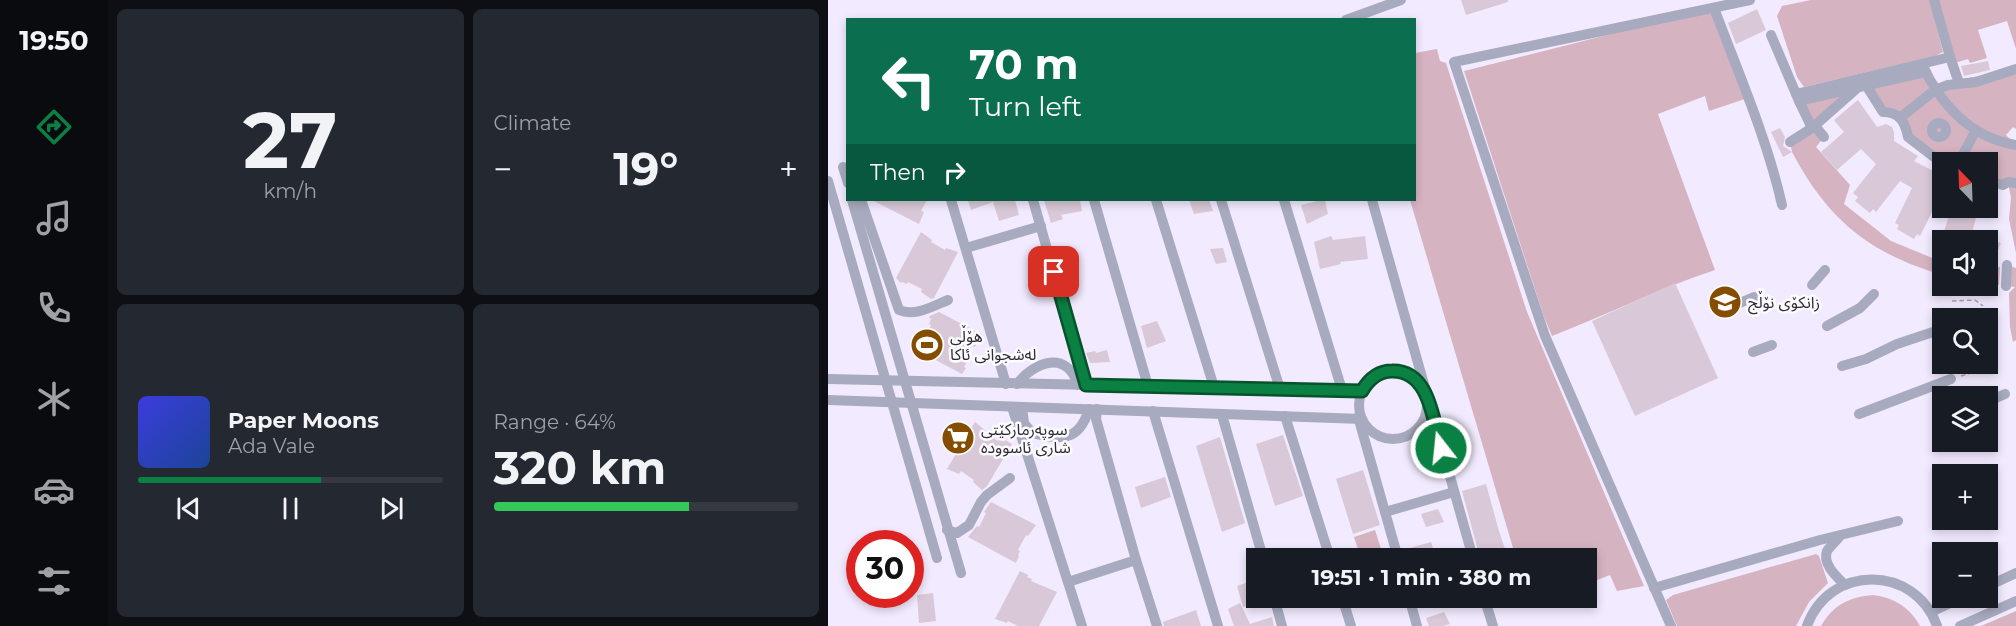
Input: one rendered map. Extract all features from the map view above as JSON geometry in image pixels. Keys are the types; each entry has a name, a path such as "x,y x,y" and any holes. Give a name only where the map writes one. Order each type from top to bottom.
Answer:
{"street":[{"path":"1352,18 1401,0"},
{"path":"1671,626 1545,336 1454,62 1750,0"},
{"path":"1934,0 1950,57 1965,82"},
{"path":"1714,8 1748,98 1782,205"},
{"path":"1771,35 1797,97 1814,127 1824,137"},
{"path":"1797,97 1924,68 1950,57"},
{"path":"1924,68 1935,90 1953,112 1976,130 1998,142 2016,145"},
{"path":"1901,117 1935,90 1965,82 1976,82 2016,69"},
{"path":"1862,84 1883,112 1892,112 1901,117 1908,137 1932,155"},
{"path":"1790,142 1814,127 1862,84"},
{"path":"1924,149 1934,136 1931,130 1933,125 1944,124 1953,112"},
{"path":"1964,152 1976,130"},
{"path":"843,167 846,177"},
{"path":"828,181 937,558"},
{"path":"1998,184 2016,183"},
{"path":"852,201 899,310 911,313 948,300"},
{"path":"861,201 868,239 905,381 961,573"},
{"path":"951,201 1011,384"},
{"path":"1033,201 1082,385"},
{"path":"1094,201 1148,386"},
{"path":"1156,201 1214,387"},
{"path":"1221,201 1280,389"},
{"path":"1284,201 1342,390"},
{"path":"828,400 1360,418 1368,428 1386,438 1408,436 1424,421 1427,399 1372,201"},
{"path":"966,249 1041,226"},
{"path":"2006,286 2007,265"},
{"path":"1812,285 1825,270"},
{"path":"1827,326 1860,308 1874,294"},
{"path":"1735,305 1754,297"},
{"path":"1842,366 1866,359 1897,344 1932,332"},
{"path":"1753,352 1772,345"},
{"path":"1011,384 1040,365 1053,362 1062,363 1072,369 1082,385"},
{"path":"1395,548 1360,418 1359,400 1368,381 1387,371 1408,374 1424,389 1470,548"},
{"path":"828,378 1362,391"},
{"path":"1859,414 1952,379"},
{"path":"1998,397 2005,394"},
{"path":"1017,407 1024,423 1032,433 1060,438 1076,433 1093,409"},
{"path":"1017,407 1082,626"},
{"path":"1093,409 1156,626"},
{"path":"1153,411 1218,626"},
{"path":"1222,415 1260,548"},
{"path":"1285,416 1327,548"},
{"path":"947,530 957,534 969,525 981,502 1010,478"},
{"path":"1385,512 1454,492"},
{"path":"1654,588 1898,521"},
{"path":"1840,536 1827,551 1827,559 1833,572 1845,585"},
{"path":"1068,582 1136,560"},
{"path":"1998,581 2016,573"},
{"path":"1807,626 1823,599 1845,585 1871,579 1892,582 1910,590 1930,612 1937,626"},
{"path":"1960,626 2016,601"},
{"path":"1277,608 1282,626"},
{"path":"1345,608 1351,626"},
{"path":"1412,608 1417,626"},
{"path":"1487,608 1493,626"},
{"path":"1930,612 1939,608"}],"path":[{"path":"1952,302 1975,300 1983,306"},
{"path":"1952,379 1968,374"}],"shaded area":[{"path":"1811,0 1930,0 1943,52 1935,56 1804,87 1797,77 1777,16 1782,6"},
{"path":"1937,0 2016,0 2016,49 2007,21 1978,30 1987,58 1970,63 1968,59 1955,63"},
{"path":"1714,8 1748,98 1709,111 1705,96 1658,114 1715,270 1552,336 1464,71"},
{"path":"1437,49 1440,61 1446,63 1527,312 1644,586 1617,591 1610,575 1597,580 1597,548 1513,548 1410,201 1416,201 1416,53"},
{"path":"2016,69 2016,129 2013,127 2006,135 2016,145 2016,253 2009,219 2011,198 2008,183 1998,182 1998,152 1932,152 1932,155 1908,137 1905,124 1888,112 1867,86 1926,72 1932,85"},
{"path":"1857,89 1815,125 1824,137 1816,147 1850,185 1844,204 1891,241 1932,258 1932,272 1893,256 1872,244 1853,231 1820,197 1792,152 1790,142 1812,128 1799,101"},
{"path":"2007,265 2016,268 2016,340 2013,342 2009,293 2015,287 2006,286"},
{"path":"1998,267 2000,267 1998,285"},
{"path":"1375,530 1381,548 1358,548 1354,537"},
{"path":"1816,554 1819,556 1828,583 1809,602 1796,626 1677,626 1666,600 1673,595"},
{"path":"1873,595 1888,598 1901,605 1920,626 1821,626 1842,603"},
{"path":"2016,611 2016,626 1981,626"}],"building":[{"path":"1461,0 1508,0 1508,2 1466,15"},
{"path":"1757,9 1766,30 1736,44 1728,23"},
{"path":"1988,61 1990,70 1964,76 1961,66"},
{"path":"1858,100 1877,127 1886,124 1892,127 1894,141 1918,156 1914,161 1932,170 1932,212 1920,236 1917,234 1914,239 1897,229 1899,225 1895,223 1912,188 1900,181 1876,212 1873,209 1870,213 1855,201 1858,197 1853,193 1876,164 1861,149 1837,170 1821,152 1844,132 1834,120"},
{"path":"1780,128 1785,137 1783,146 1792,152 1783,157 1771,132"},
{"path":"874,201 926,201 921,211 924,212 919,224"},
{"path":"968,201 1015,201 1019,215 999,221 993,202 971,210"},
{"path":"1044,201 1080,201 1082,211 1061,215 1063,219 1051,223"},
{"path":"1189,201 1209,201 1213,211 1194,214"},
{"path":"1325,201 1328,214 1307,224 1301,205"},
{"path":"1948,218 1976,218 1973,230 1944,230"},
{"path":"921,232 932,240 931,242 945,250 946,248 958,252 934,298 931,299 921,292 922,289 908,282 907,284 901,283 896,278"},
{"path":"1331,236 1333,240 1365,236 1368,259 1340,262 1341,264 1320,269 1314,242"},
{"path":"1223,248 1227,262 1216,264 1210,249"},
{"path":"1675,283 1718,378 1635,416 1592,321"},
{"path":"939,312 983,335 975,347 972,346 964,361 967,362 962,374 913,348 917,341 919,342 922,337 924,339 931,325 929,317"},
{"path":"1157,321 1166,341 1147,348 1141,326"},
{"path":"1107,350 1110,362 1090,363 1086,353"},
{"path":"975,422 986,431 984,433 998,441 1000,439 1004,442 1005,440 1012,444 987,486 982,490 973,482 974,480 961,471 959,474 947,469"},
{"path":"1283,435 1303,496 1275,506 1256,444"},
{"path":"1220,437 1245,523 1222,532 1196,446"},
{"path":"1363,470 1380,525 1353,534 1336,479"},
{"path":"1165,477 1171,497 1141,508 1135,487"},
{"path":"1486,484 1505,548 1477,548 1462,491"},
{"path":"991,502 1036,525 1028,536 1026,535 1018,550 1020,551 1016,563 968,537 977,526 979,527 986,513 984,512"},
{"path":"1438,509 1444,522 1426,527 1421,514"},
{"path":"1431,542 1433,548 1410,548"},
{"path":"1020,571 1028,575 1031,581 1057,592 1039,626 1018,626 1008,621 1007,623 995,619"},
{"path":"1246,583 1246,606 1243,607 1237,586"},
{"path":"933,593 936,621 919,623 918,608 924,608 924,594"},
{"path":"1240,603 1250,624 1272,617 1274,626 1234,626 1228,609"},
{"path":"1196,610 1201,626 1164,626 1163,622"},
{"path":"1444,612 1450,624 1429,626 1426,618"}],"place":[{"name":"زانکۆی نۆڵج","path":"1725,302"},
{"name":"هۆڵی لەشجوانی ئاکا","path":"927,345"},
{"name":"سوپەرمارکێتی شاری ئاسوودە","path":"958,438"}],"route":[{"path":"1054,272 1086,385 1362,391 1368,381 1376,375 1387,371 1398,371 1417,380 1424,389 1441,448"}]}
